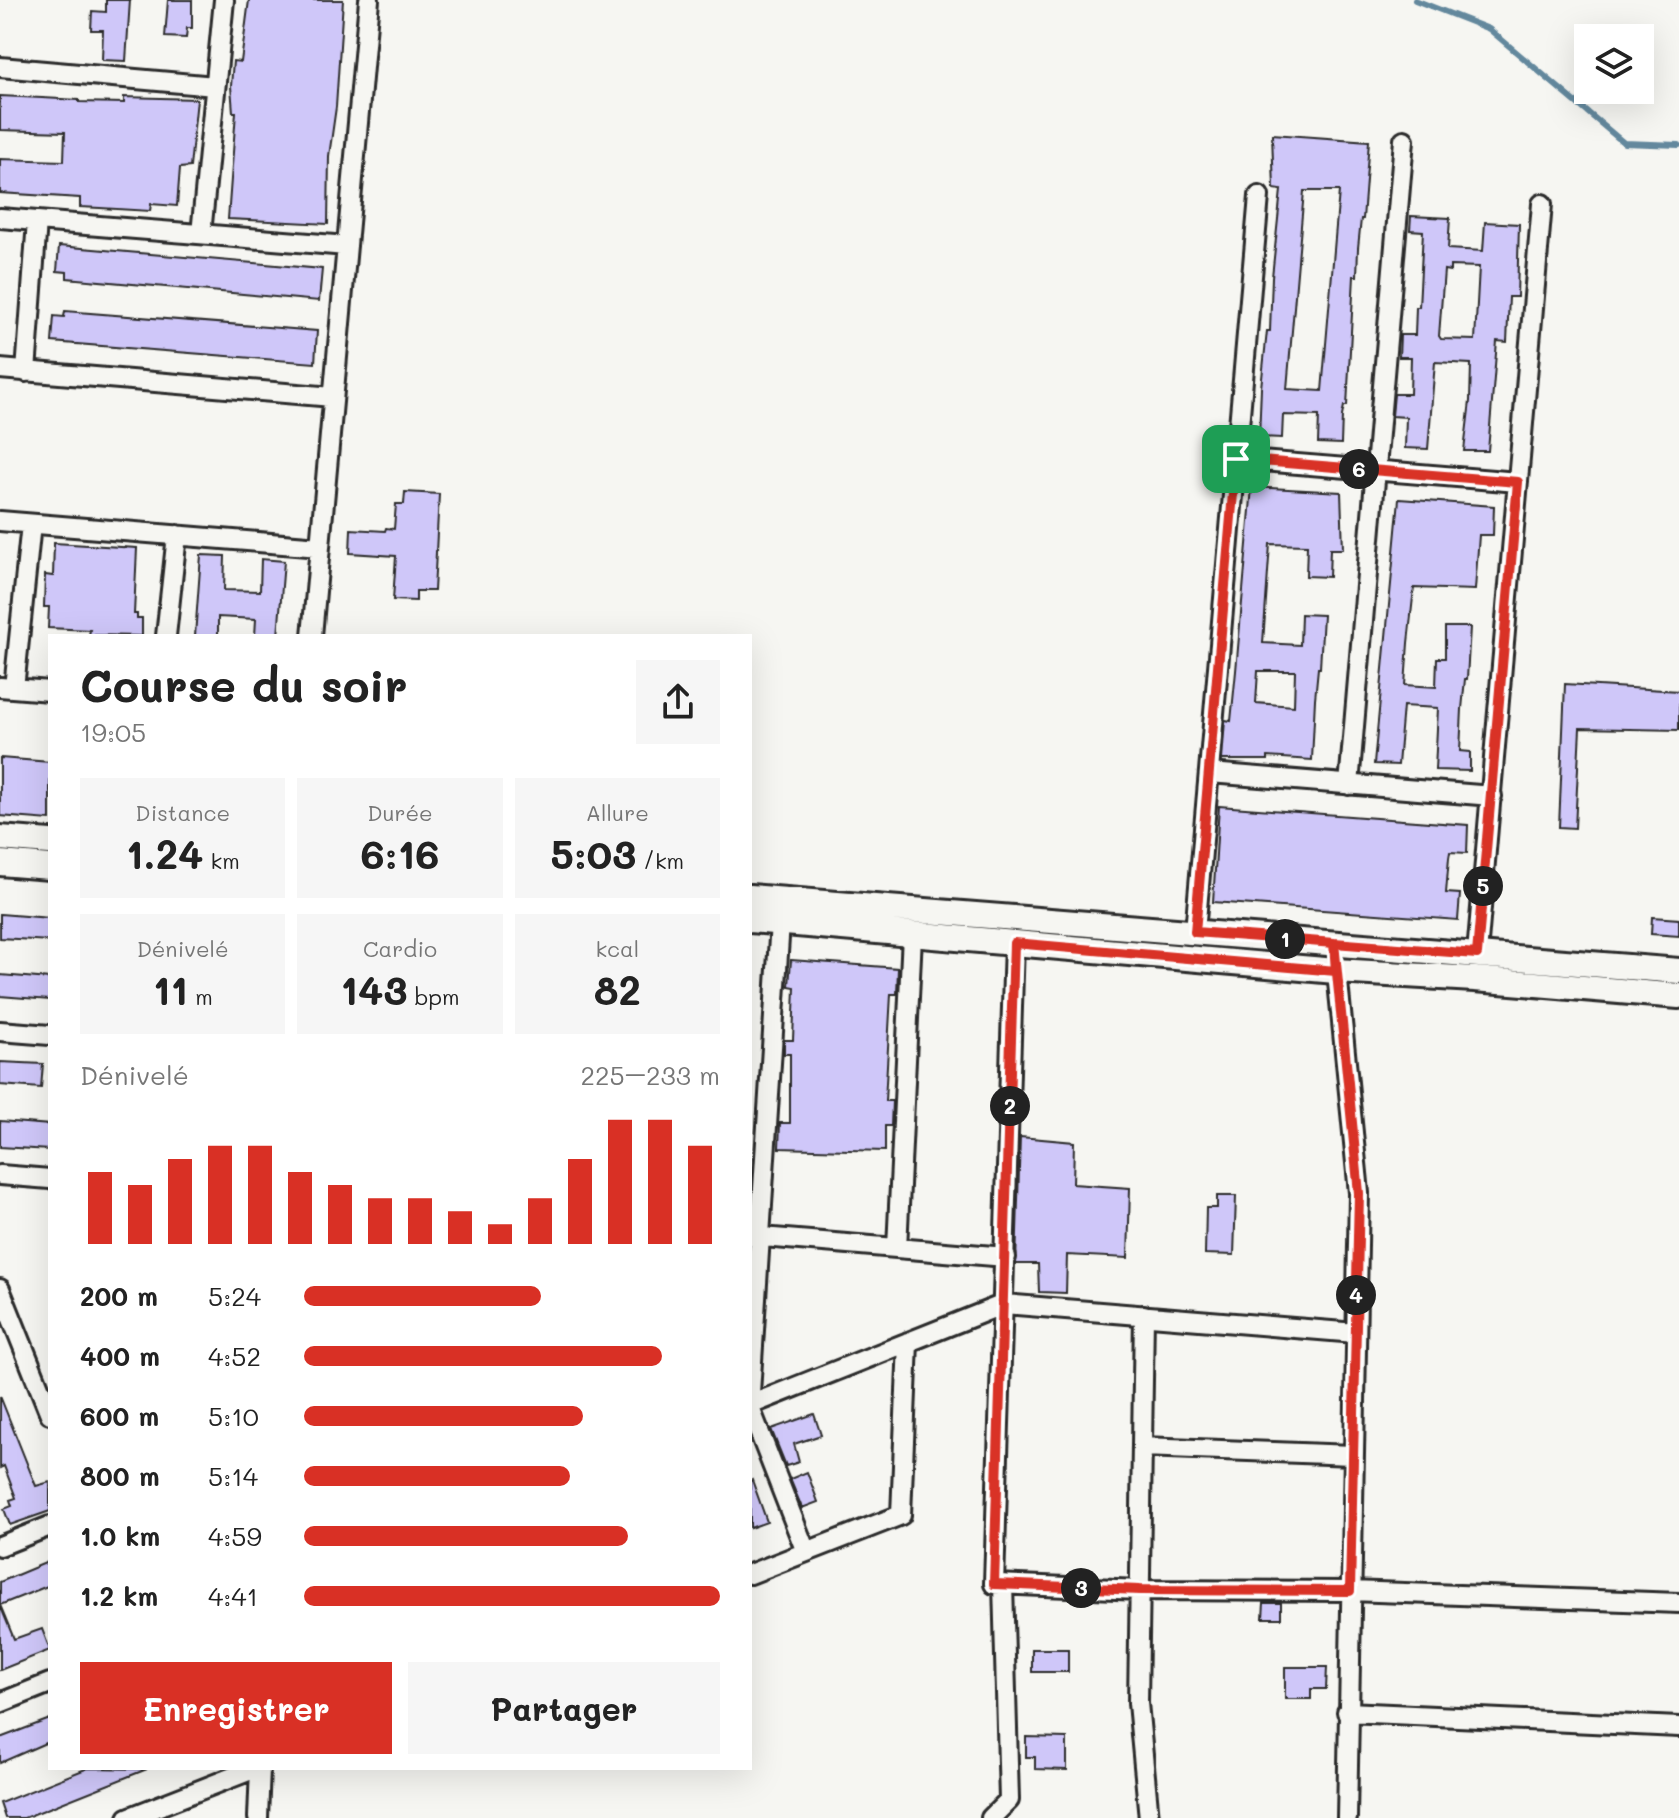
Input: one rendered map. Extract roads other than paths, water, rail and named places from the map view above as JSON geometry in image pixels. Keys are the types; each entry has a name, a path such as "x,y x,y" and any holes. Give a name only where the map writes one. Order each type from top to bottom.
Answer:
{"street":[{"path":"201,234 224,0"},
{"path":"312,634 369,0"},
{"path":"0,67 215,86"},
{"path":"1349,785 1404,140"},
{"path":"1195,932 1259,196"},
{"path":"1477,954 1542,204"},
{"path":"0,218 347,246"},
{"path":"26,372 37,221"},
{"path":"0,369 333,397"},
{"path":"1236,459 1518,482"},
{"path":"0,521 320,547"},
{"path":"31,524 7,687 48,691"},
{"path":"166,634 177,535"},
{"path":"1210,773 1492,796"},
{"path":"0,838 48,842"},
{"path":"0,863 48,867"},
{"path":"752,897 1679,971"},
{"path":"752,920 1336,971 1679,996"},
{"path":"752,1290 753,1238 770,1090 780,922"},
{"path":"897,1248 912,935"},
{"path":"1014,943 994,1584 1140,1590 1350,1591 1679,1603"},
{"path":"1334,943 1359,1193 1347,1818"},
{"path":"0,1031 48,1035"},
{"path":"752,1089 770,1090"},
{"path":"0,1175 48,1179"},
{"path":"753,1238 1006,1257"},
{"path":"0,1289 48,1409"},
{"path":"752,1405 1004,1304 1356,1333"},
{"path":"1144,1315 1138,1703 1149,1818"},
{"path":"752,1573 901,1515 908,1342"},
{"path":"752,1411 806,1552"},
{"path":"1142,1447 1353,1455"},
{"path":"0,1546 48,1527"},
{"path":"991,1818 1008,1809 1003,1584"},
{"path":"0,1703 48,1684"},
{"path":"1347,1712 1679,1727"},
{"path":"128,1818 253,1770"},
{"path":"258,1770 258,1818"}],"waterway":[{"path":"1415,0 1489,29 1624,143 1679,145"}]}
